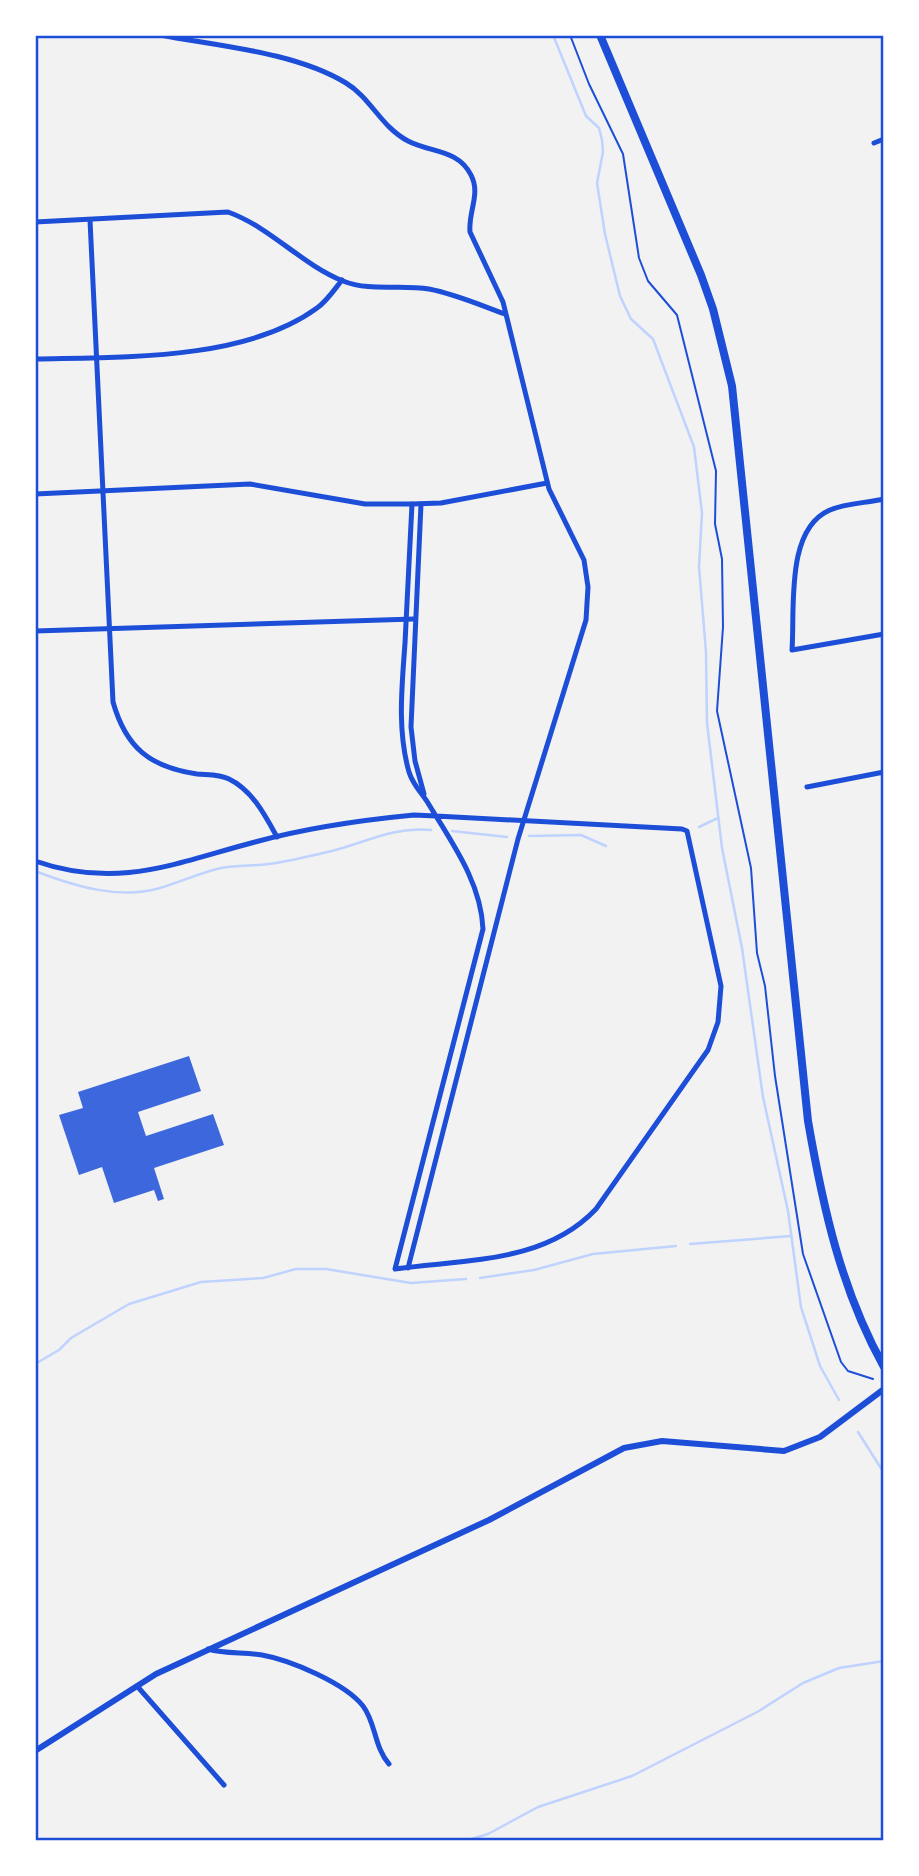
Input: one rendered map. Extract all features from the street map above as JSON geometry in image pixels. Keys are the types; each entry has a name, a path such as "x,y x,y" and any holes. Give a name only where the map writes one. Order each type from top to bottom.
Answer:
{"main road":[{"path":"600,35 701,275 713,309 732,386 808,1121 821,1193 838,1262 884,1367"}],"street":[{"path":"160,35 195,38 300,63 323,72 354,89 394,133 463,162 474,179 476,193 469,222 470,232 493,277 505,314 547,483 584,560 588,604 582,633 524,821 408,1268"},
{"path":"874,143 884,139"},
{"path":"35,222 228,212 247,219 322,271 342,281 373,287 428,289 505,314"},
{"path":"90,220 113,702 122,729 133,745 160,764 197,774 221,776 242,787 255,801 277,836"},
{"path":"35,359 206,348 265,333 315,309 342,281"},
{"path":"35,494 250,484 365,504 421,504 466,499 547,483"},
{"path":"884,499 831,510 807,527 798,550 792,650 884,634"},
{"path":"35,861 77,873 131,874 161,870 277,836 385,818 436,816 687,831 721,986 718,1023 708,1050 596,1209 581,1224 564,1237 534,1250 395,1269 483,929 477,890 436,816 410,774 401,728 412,504"},
{"path":"421,504 414,618 412,742 424,797"},
{"path":"35,631 414,618"},
{"path":"807,787 884,772"},
{"path":"35,1751 137,1686 208,1649 489,1520 624,1448 662,1441 784,1451 820,1437 884,1389"},
{"path":"208,1649 274,1658 300,1667 356,1698 365,1708 380,1754 389,1764"},
{"path":"137,1686 224,1785"}],"path":[{"path":"570,35 589,84 623,154 639,258 648,281 677,315 716,471 715,524 722,559 723,627 717,711 751,868 757,953 765,986 794,1209 803,1254 832,1345 848,1371 873,1380"}],"building":[{"path":"189,1056 201,1091 138,1112 146,1136 213,1114 224,1145 154,1168 164,1199 158,1201 154,1190 114,1203 102,1167 79,1175 59,1115 83,1108 78,1092"}],"waterway":[{"path":"553,35 586,116 599,128 603,152 597,183 605,234 620,296 631,319 653,339 694,447 702,513 699,567 706,652 707,723 722,848 742,948 763,1097 788,1211 801,1307 820,1366 839,1400"},
{"path":"699,827 718,818"},
{"path":"35,871 97,890 129,893 160,888 221,868 263,865 332,851 406,830 431,830"},
{"path":"452,831 507,837"},
{"path":"529,836 581,835 606,846"},
{"path":"690,1244 791,1236"},
{"path":"480,1278 534,1270 593,1254 676,1246"},
{"path":"35,1364 59,1350 71,1338 129,1304 201,1282 263,1278 296,1269 326,1269 411,1283 466,1279"},
{"path":"858,1432 884,1473"},
{"path":"465,1841 488,1834 538,1807 632,1776 759,1711 803,1683 839,1668 884,1661"}]}
